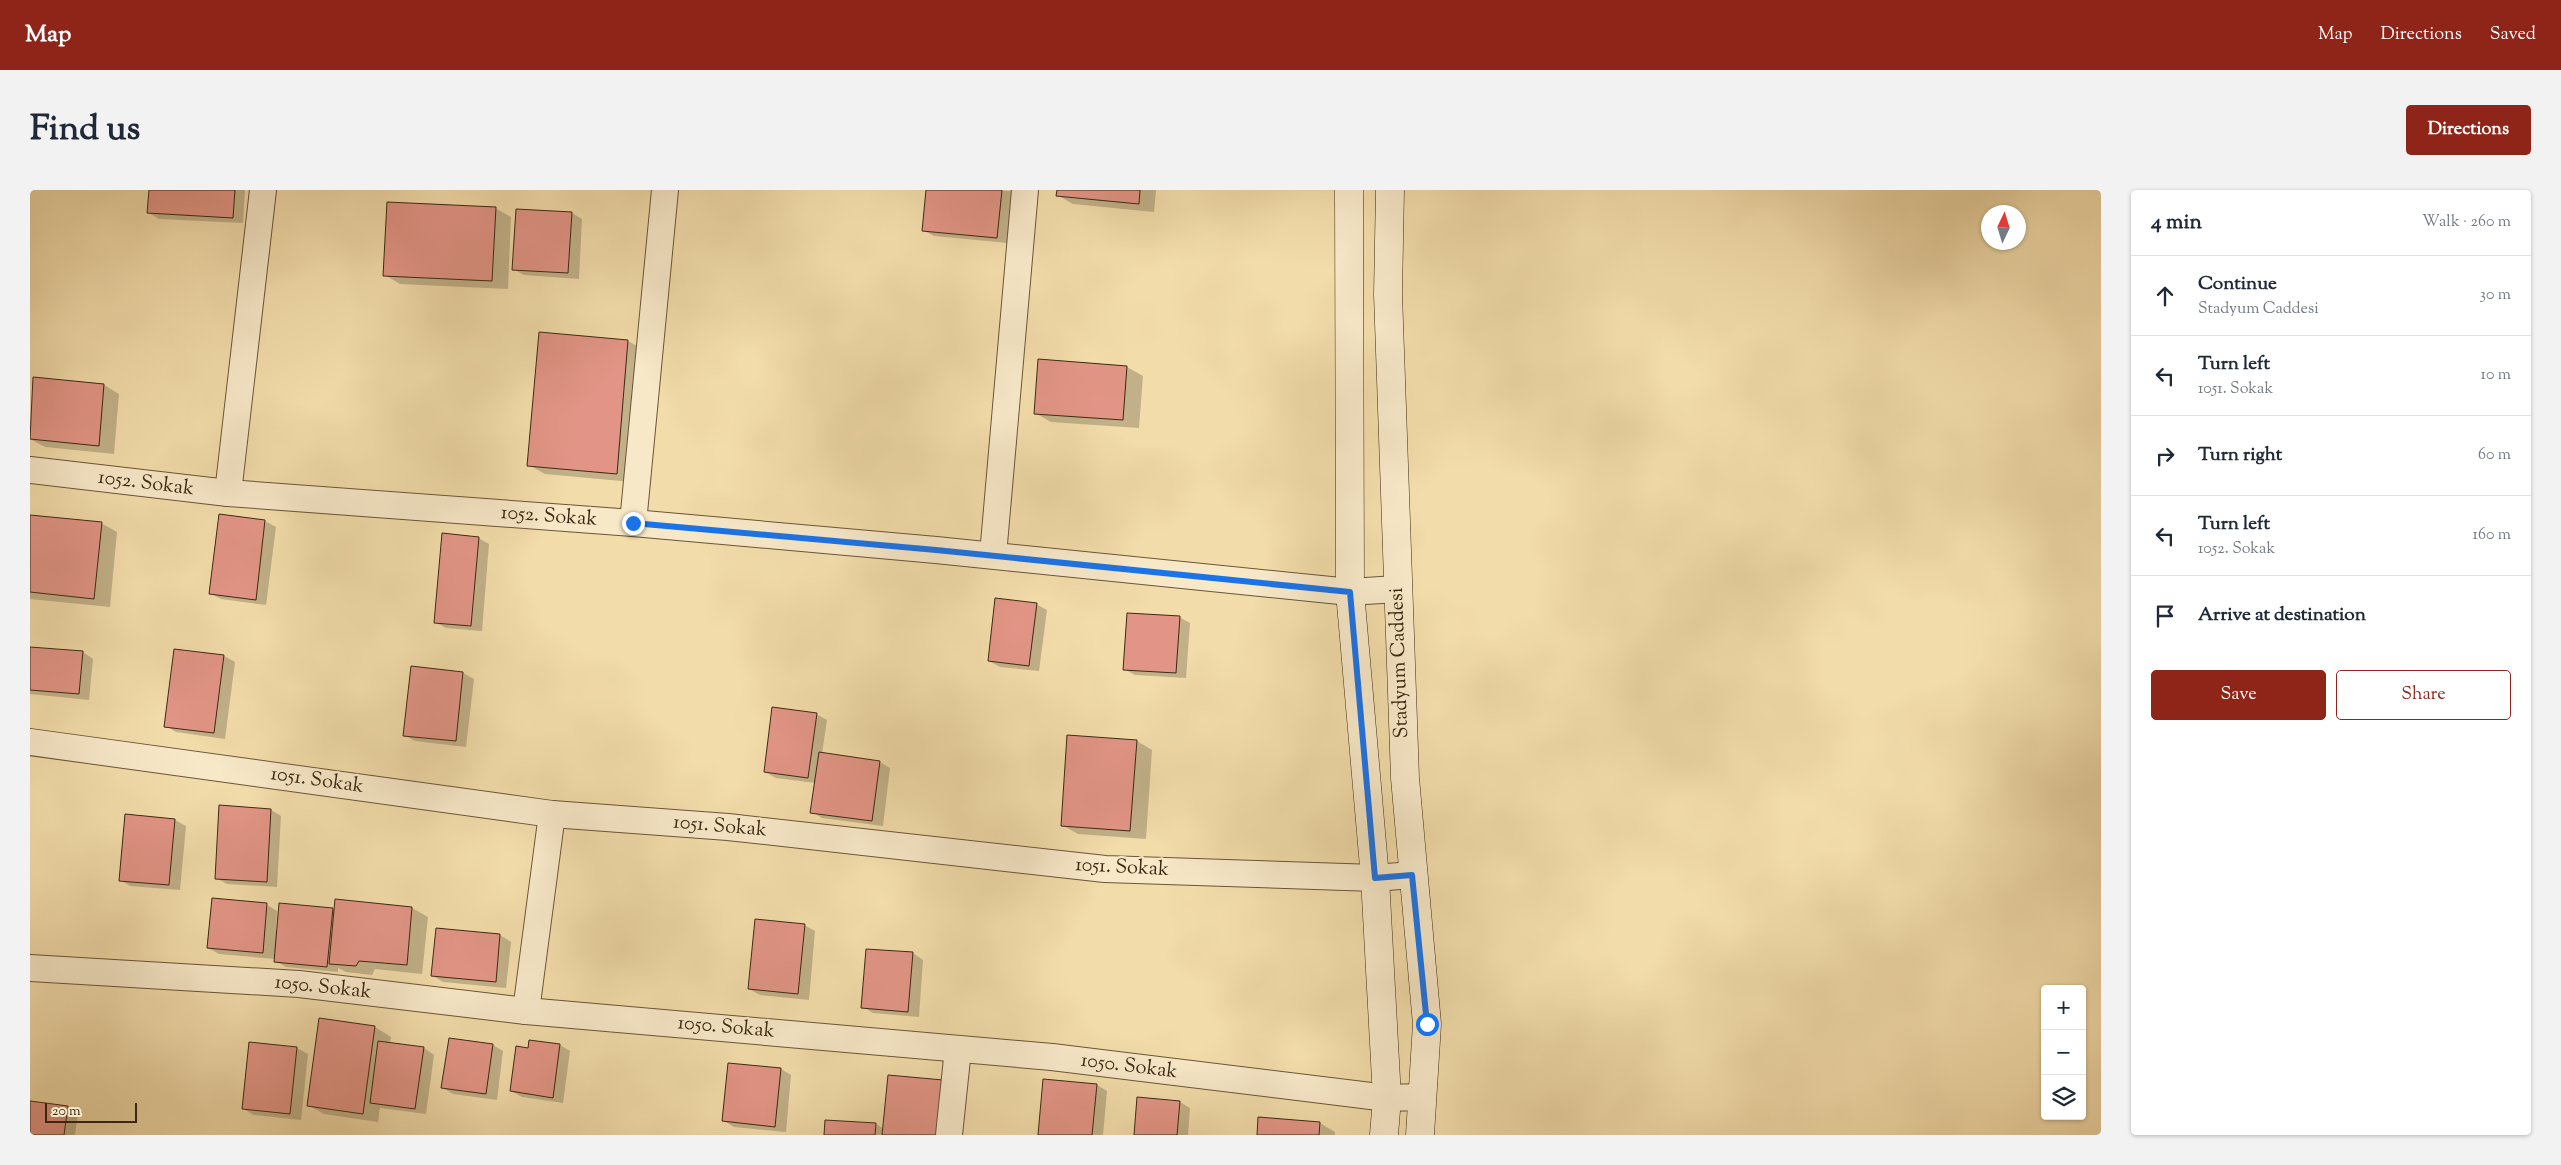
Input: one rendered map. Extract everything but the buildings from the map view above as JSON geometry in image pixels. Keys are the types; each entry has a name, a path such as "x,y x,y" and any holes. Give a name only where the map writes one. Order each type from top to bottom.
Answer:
{"street":[{"path":"228,493 263,190"},
{"path":"633,523 665,190"},
{"path":"992,555 1025,190"},
{"path":"1349,190 1350,592 1375,878 1386,1098 1384,1135"},
{"name":"Stadyum Caddesi","path":"1390,190 1388,294 1397,589 1412,875 1427,1024 1420,1135"},
{"name":"1052. Sokak","path":"30,470 228,493 633,523 992,555 1350,592 1397,589"},
{"name":"1051. Sokak","path":"30,742 552,814 728,827 1105,870 1375,878 1412,875"},
{"path":"526,1011 552,814"},
{"name":"1050. Sokak","path":"30,968 299,984 526,1011 1052,1057 1386,1098 1421,1097"},
{"path":"949,1135 958,1049"}],"route":[{"path":"633,523 936,550 1350,592 1375,878 1412,875 1427,1024"}]}
